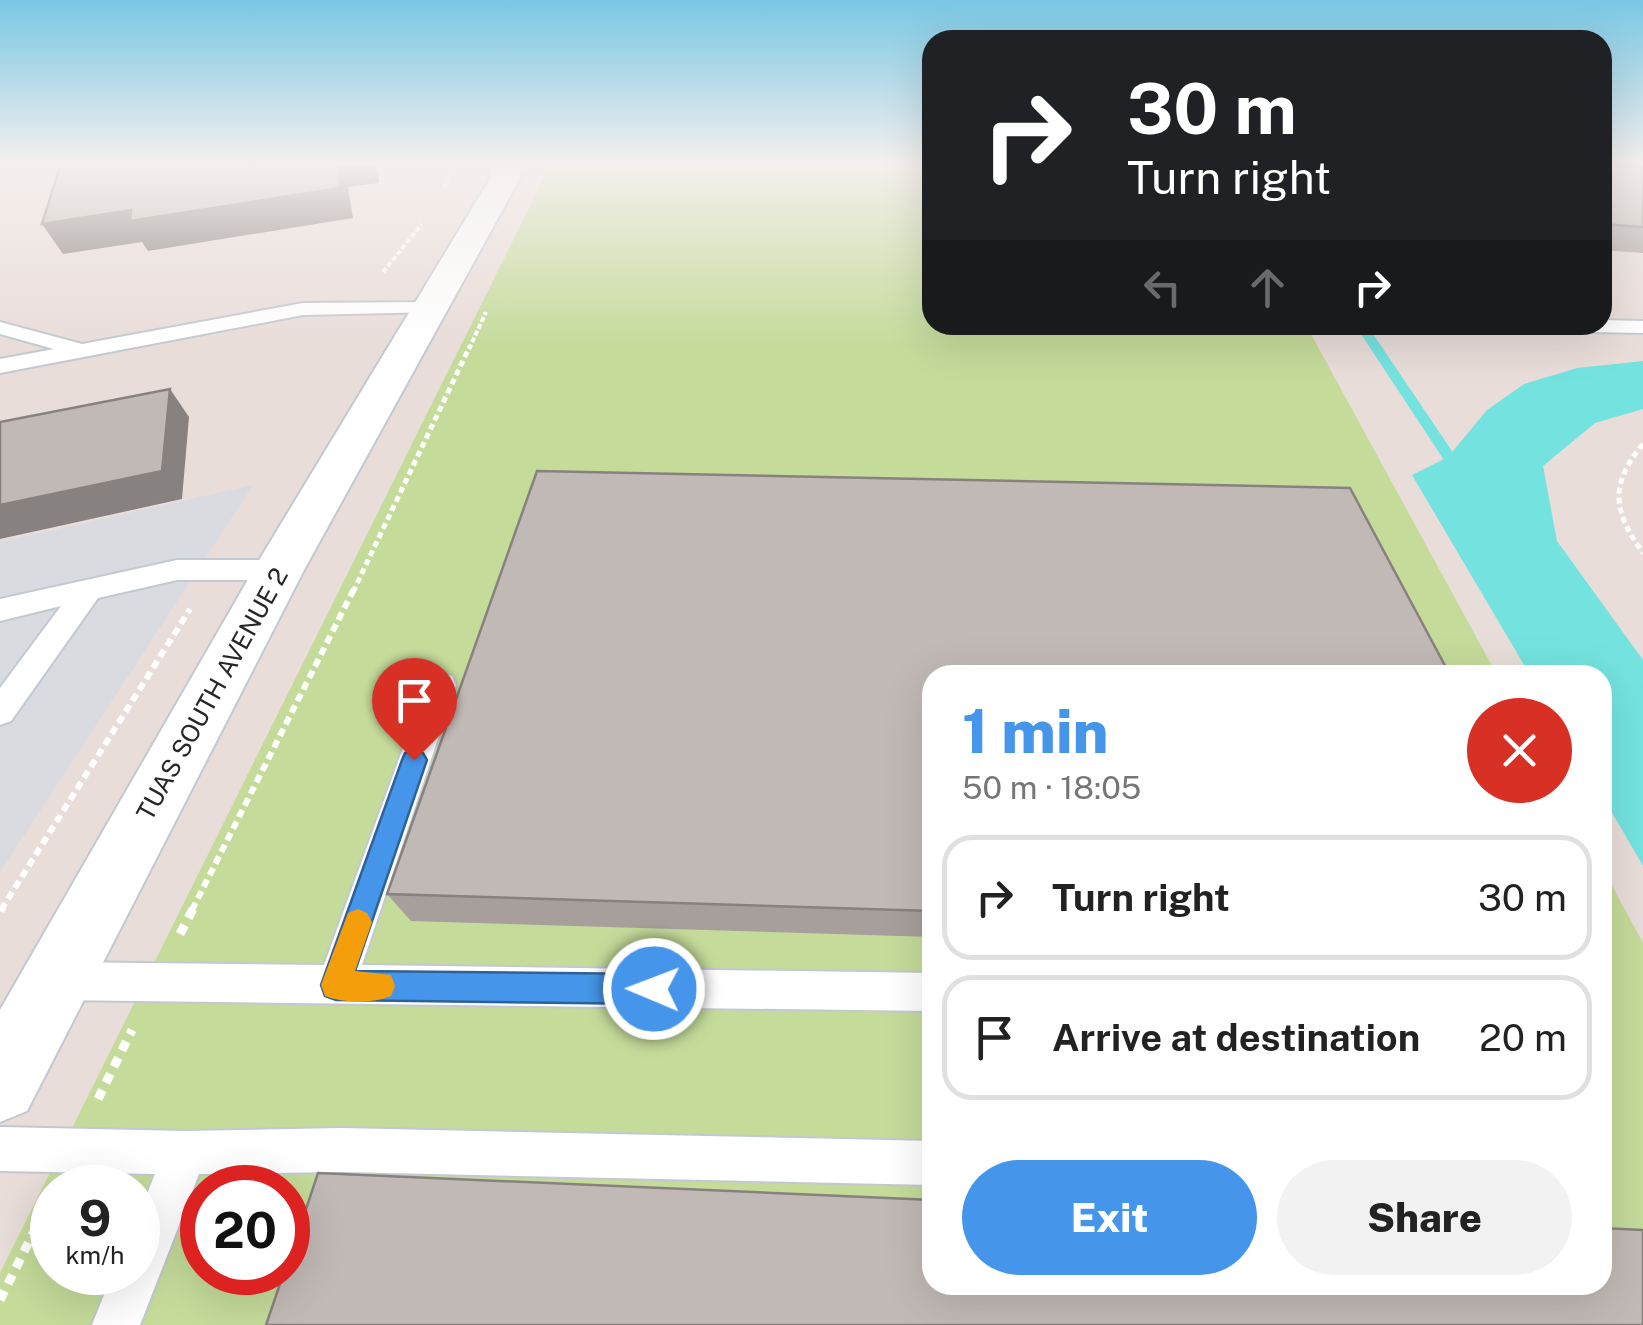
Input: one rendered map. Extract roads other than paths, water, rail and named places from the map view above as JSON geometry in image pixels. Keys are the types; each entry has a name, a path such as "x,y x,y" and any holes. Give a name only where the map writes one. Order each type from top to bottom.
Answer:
{"street":[{"name":"TUAS SOUTH AVENUE 2","path":"0,1084 280,570 479,224"}],"lane":[{"path":"0,366 303,309 430,308"},
{"path":"1612,327 1643,328"},
{"path":"0,328 86,350"},
{"path":"0,610 177,570 280,570"},
{"path":"0,712 90,588"},
{"path":"336,985 441,685"},
{"path":"56,981 922,992"},
{"path":"0,1149 186,1153 342,1150 922,1163"},
{"path":"160,1216 186,1153"},
{"path":"116,1325 128,1295"}],"water":[{"path":"1643,361 1643,409 1595,423 1543,466 1557,541 1643,660 1643,866 1612,813 1612,665 1524,665 1412,475 1448,457 1487,410 1524,384 1577,368"}],"waterway":[{"path":"1368,335 1449,457"}]}
